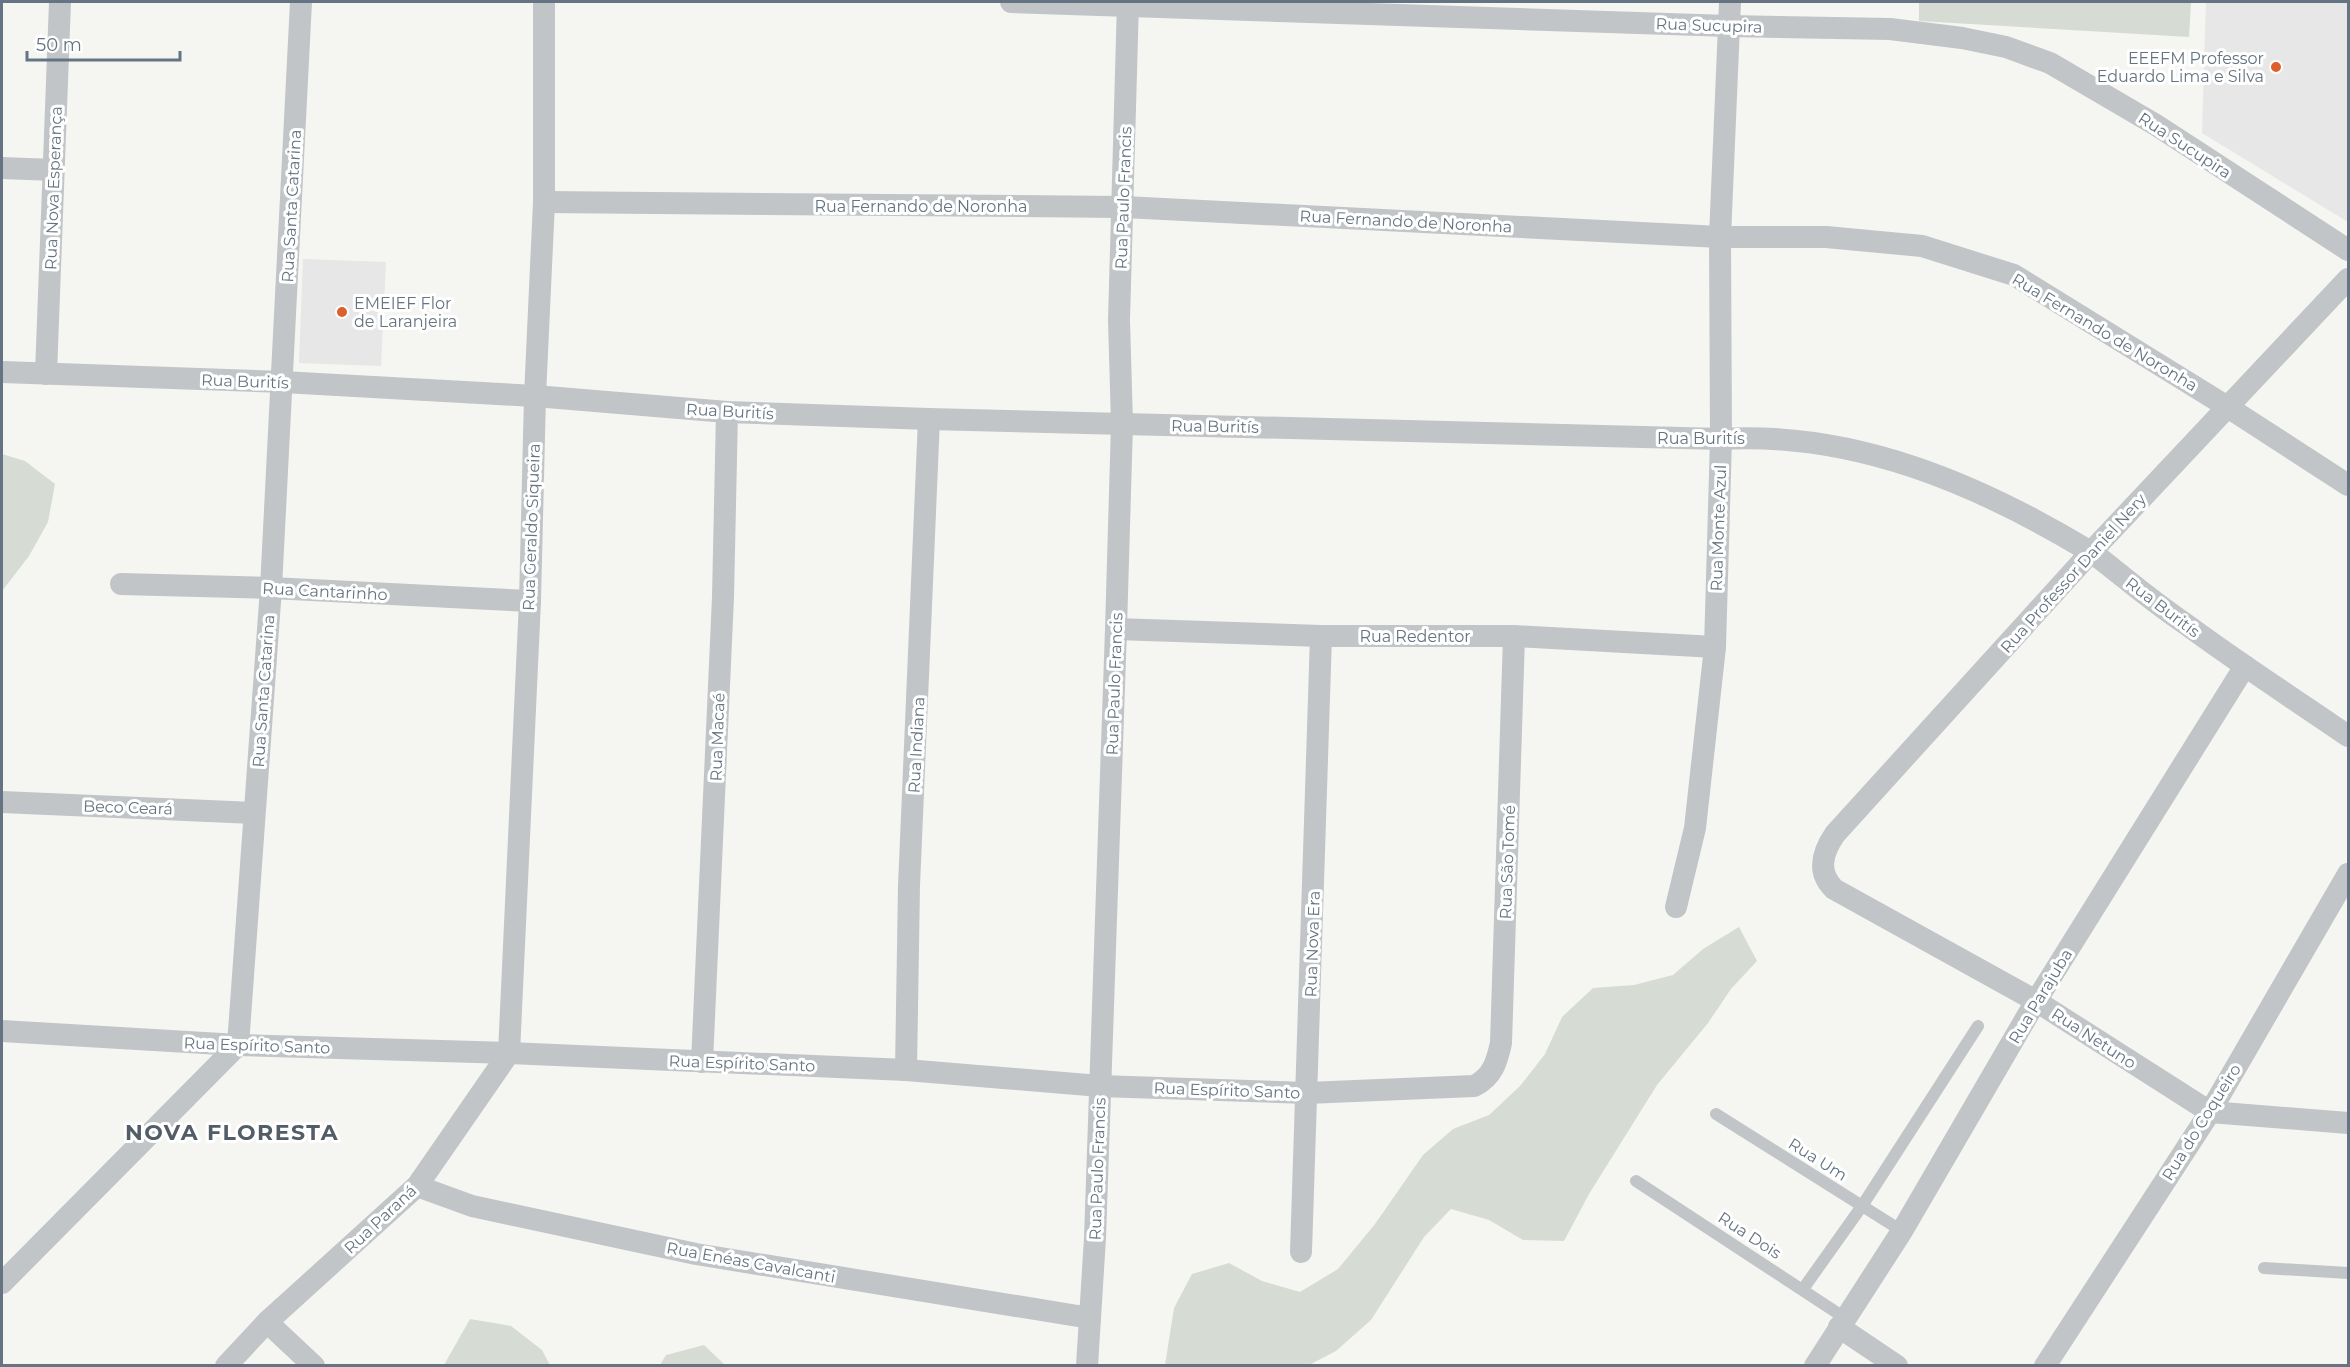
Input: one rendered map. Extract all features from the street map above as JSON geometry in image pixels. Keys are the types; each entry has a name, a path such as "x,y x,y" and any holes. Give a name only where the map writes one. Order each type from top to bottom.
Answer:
{"street":[{"name":"Rua Nova Esperança","path":"46,374 60,2"},
{"name":"Rua Santa Catarina","path":"238,1045 271,588 301,2"},
{"name":"Rua Geraldo Siqueira","path":"509,1053 530,601 535,396 544,202 544,2"},
{"name":"Rua Sucupira","path":"1011,2 1127,3 1729,26 1890,29 1962,38 2006,47 2050,63 2156,125 2349,250"},
{"name":"Rua Monte Azul","path":"1676,907 1695,828 1714,647 1721,439 1720,237 1730,2"},
{"name":"Rua Paulo Francis","path":"1087,1365 1100,1086 1116,629 1122,424 1119,320 1124,207 1127,3"},
{"path":"2,168 54,170"},
{"name":"Rua Fernando de Noronha","path":"544,202 1124,207 1720,237 1826,237 1922,246 2014,275 2226,406 2349,486"},
{"name":"Rua Professor Daniel Nery","path":"1825,879 1822,869 1823,861 1828,843 1835,834 2226,406 2349,279"},
{"name":"Rua Buritís","path":"2,372 283,382 535,396 727,412 1122,424 1746,438 1825,444 1857,449 1968,488 2091,552 2245,666 2349,736"},
{"name":"Rua Macaé","path":"702,1062 723,597 727,412"},
{"name":"Rua Indiana","path":"906,1070 909,886 929,419"},
{"name":"Rua Cantarinho","path":"121,584 271,588 530,601"},
{"name":"Rua Redentor","path":"1116,629 1321,636 1514,636 1714,647"},
{"name":"Rua Nova Era","path":"1301,1252 1321,636"},
{"name":"Rua São Tomé","path":"1482,1083 1496,1065 1501,1043 1514,636"},
{"name":"Rua Parajuba","path":"1815,1365 1902,1231 2036,1001 2245,666"},
{"name":"Beco Ceará","path":"2,802 254,813"},
{"name":"Rua do Coqueiro","path":"2045,1365 2210,1112 2349,874"},
{"name":"Rua Netuno","path":"1825,879 1834,889 2036,1001 2210,1112 2349,1123"},
{"name":"Rua Espírito Santo","path":"2,1031 238,1045 509,1053 906,1070 1100,1086 1307,1093 1464,1088 1482,1083"},
{"path":"2,1283 238,1045"},
{"name":"Rua Paraná","path":"226,1365 267,1322 417,1186 509,1053"},
{"name":"Rua Enéas Cavalcanti","path":"417,1186 472,1206 696,1254 1090,1318"},
{"path":"267,1322 314,1365"},
{"path":"1842,1322 1897,1365"}],"lane":[{"path":"1803,1289 1862,1206 1978,1026"},
{"name":"Rua Um","path":"1716,1114 1902,1231"},
{"name":"Rua Dois","path":"1636,1181 1803,1289 1842,1322"},
{"path":"2265,1268 2349,1273"}],"shaded area":[{"path":"1919,2 2191,2 2189,37 1919,21"},
{"name":"EEEFM Professor Eduardo Lima e Silva","path":"2206,2 2348,2 2348,222 2202,133"},
{"name":"EMEIEF Flor de Laranjeira","path":"303,259 386,262 381,366 299,363"},
{"path":"2,454 25,461 55,484 48,522 29,556 2,591"},
{"path":"1739,927 1757,961 1731,989 1708,1023 1657,1085 1589,1194 1564,1241 1523,1240 1489,1220 1451,1209 1424,1237 1371,1320 1336,1351 1309,1365 1165,1365 1174,1308 1192,1274 1229,1263 1262,1281 1300,1292 1338,1269 1375,1224 1423,1155 1453,1129 1489,1115 1520,1086 1545,1054 1562,1017 1593,988 1634,985 1673,975 1703,949"},
{"path":"470,1319 511,1326 542,1350 550,1365 444,1365"},
{"path":"704,1345 725,1365 660,1365 666,1355"}],"place":[{"name":"EEEFM Professor Eduardo Lima e Silva","path":"2276,67"},
{"name":"EMEIEF Flor de Laranjeira","path":"342,312"}],"district":[{"name":"NOVA FLORESTA","path":"232,1132"}]}
